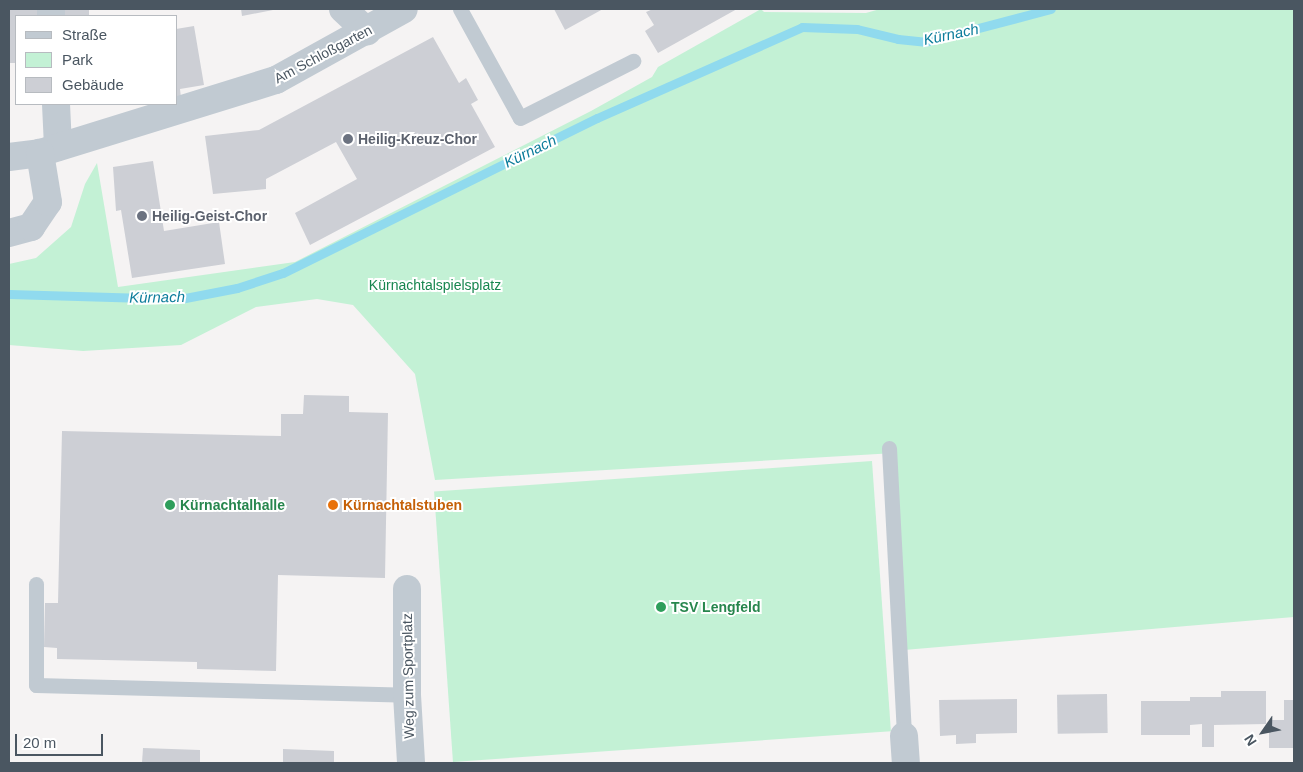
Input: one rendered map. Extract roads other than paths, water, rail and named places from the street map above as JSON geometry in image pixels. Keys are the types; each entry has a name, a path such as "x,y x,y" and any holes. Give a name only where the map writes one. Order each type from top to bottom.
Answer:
{"street":[{"path":"343,9 367,31"},
{"name":"Am Schloßgarten","path":"9,157 49,150 276,80 404,9"},
{"path":"9,232 31,226 48,202 49,150 56,105"},
{"name":"Weg zum Sportplatz","path":"407,589 407,694 411,763"},
{"path":"904,736 906,763"}],"lane":[{"path":"460,9 520,118 633,61"},
{"path":"889,448 904,736"},
{"path":"36,584 36,685 407,694"}],"waterway":[{"name":"Kürnach","path":"9,294 180,299 237,288 283,273 597,118 802,27 857,29 898,39 925,42 1051,9"}],"place":[{"name":"Heilig-Kreuz-Chor","path":"348,139"},
{"name":"Heilig-Geist-Chor","path":"142,216"},
{"name":"Kürnachtalhalle","path":"170,505"},
{"name":"Kürnachtalstuben","path":"333,505"},
{"name":"TSV Lengfeld","path":"661,607"}],"park label":[{"name":"Kürnachtalspielsplatz","path":"435,285"}]}
